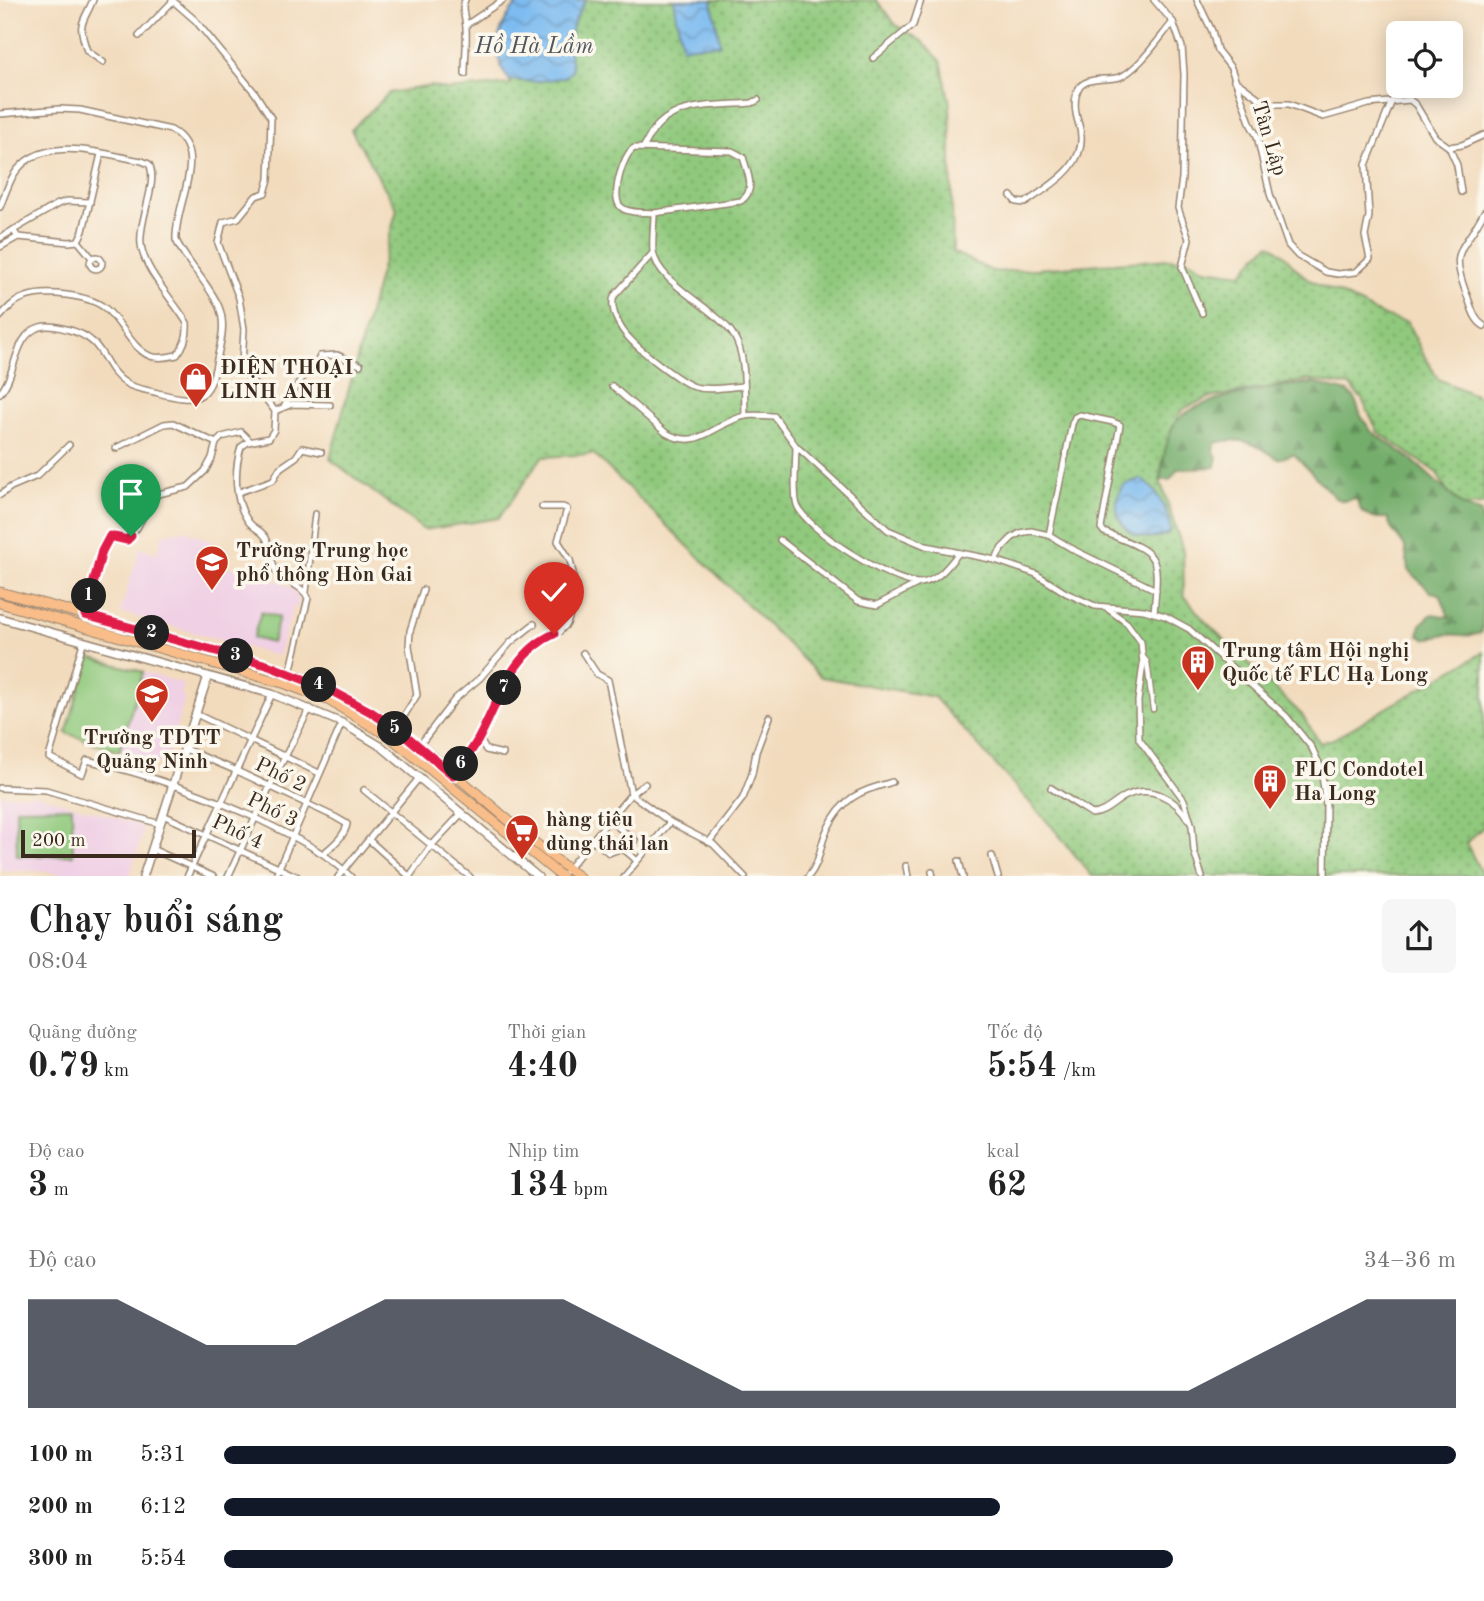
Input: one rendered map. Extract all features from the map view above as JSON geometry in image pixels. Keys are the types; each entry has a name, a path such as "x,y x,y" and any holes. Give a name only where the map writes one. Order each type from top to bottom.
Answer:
{"main road":[{"path":"0,592 211,648 290,673 328,689 371,712 419,746 564,874"},
{"path":"0,603 286,684 328,700 369,723 564,874"},
{"path":"369,723 371,712"}],"street":[{"path":"93,0 81,26 87,51 103,62"},
{"path":"465,0 465,74"},
{"path":"466,25 503,0"},
{"path":"873,58 913,25 921,0"},
{"path":"1154,0 1173,22 1182,47 1182,178 1178,208 1189,239 1182,267 1202,313"},
{"name":"Tân Lập","path":"1198,0 1217,50 1230,68 1257,136 1270,194 1288,245 1298,256 1326,272 1356,272 1370,259 1365,236 1369,216 1366,165 1392,101"},
{"path":"139,36 172,1 195,20 255,93 271,118 269,179 265,193 256,197 238,218 223,222 218,243 239,298 244,329 242,363 248,376 275,411 274,430 269,438 251,441 241,447 235,474 241,508 249,524 261,530 266,537 276,572 306,592"},
{"path":"1011,196 1016,202 1025,203 1068,172 1082,146 1075,107 1081,86 1086,82 1127,73 1173,22"},
{"path":"1233,80 1267,104 1289,104 1323,117 1392,101 1413,102 1435,137 1449,147 1457,165 1461,192"},
{"path":"643,148 657,126 673,114 758,100"},
{"path":"0,114 59,108 80,110 171,130 182,136 188,145 190,164 175,227 176,240 219,306 223,330 214,380 206,391 194,398 182,399 129,386 119,378 92,340 81,332 61,327 41,327 23,340 9,382 0,393"},
{"path":"1449,147 1462,145 1484,135"},
{"path":"634,148 643,148 737,152 743,157 750,192 741,201 654,213 626,210 620,206 617,190 627,153 634,148"},
{"path":"0,206 13,175 22,164 35,155 52,150 72,149 149,164 152,170 141,230 141,246 147,262 187,323 188,333 183,348 177,355 162,358 150,356 140,349 105,307 88,298 48,293 26,296 9,306 0,317"},
{"path":"78,241 102,154"},
{"path":"0,238 67,201 90,202"},
{"path":"1484,212 1457,260 1459,275 1475,317 1484,326"},
{"path":"654,213 653,253 663,272 718,317 736,338 740,351 745,416"},
{"path":"13,230 18,237"},
{"path":"0,247 18,237 69,243 78,241"},
{"path":"78,241 92,258"},
{"path":"653,253 614,296 611,303 629,338 683,382 694,387 743,386"},
{"path":"275,411 285,405 301,379 315,368 320,356 337,355 360,365"},
{"path":"612,386 675,438 695,439 745,416 774,416 796,446 888,530 926,546 995,560 1037,574 1066,593 1095,606 1154,613 1189,629 1286,716 1312,748 1321,768 1326,805 1325,876"},
{"path":"285,405 330,405"},
{"path":"1049,535 1075,417 1080,415 1120,425 1101,528 1104,532 1152,555 1157,564 1154,613"},
{"path":"116,449 164,424 173,423 216,443"},
{"path":"127,540 137,528 154,495 188,487 205,471 216,443 222,437 241,432 251,441"},
{"path":"0,495 37,476 69,445"},
{"path":"796,446 797,505 807,517 841,548 877,570 919,583"},
{"path":"239,492 273,480 280,468 296,457 302,448 321,452"},
{"path":"453,775 479,738 519,660 534,645 564,628 571,612 572,566 558,541 567,511 564,507 542,507"},
{"path":"290,673 308,604 306,592 315,514"},
{"path":"995,560 1002,548 1020,533 1031,531 1049,535 1156,590"},
{"path":"85,615 102,551 110,536 127,540 136,546"},
{"path":"780,540 859,601 877,605 919,583 933,580 958,554"},
{"path":"395,729 417,695 409,646 423,590"},
{"path":"1105,607 1127,623 1141,642 1139,739 1184,800 1192,825 1194,851 1202,876"},
{"path":"0,618 272,694 342,723 382,747 537,876"},
{"path":"419,746 455,699 486,672 511,642 534,624"},
{"name":"Phố 3","path":"83,643 49,757 82,774 88,760 174,783 223,802 324,853 350,876"},
{"path":"145,659 149,645"},
{"path":"583,653 597,674 608,680 631,794 670,822 709,842 744,876"},
{"path":"1142,656 1147,662 1153,709"},
{"path":"143,876 208,676"},
{"path":"188,876 272,694"},
{"path":"228,876 310,708"},
{"path":"196,714 319,773"},
{"path":"709,842 743,798 769,717"},
{"path":"275,876 342,723"},
{"path":"479,738 486,750 503,754"},
{"name":"Phố 2","path":"185,749 340,819 348,826 324,853"},
{"path":"339,876 419,778"},
{"path":"809,876 818,863 827,830 846,802 855,794 892,782"},
{"path":"564,874 631,794 645,784"},
{"path":"1051,788 1092,814 1103,811 1135,793 1158,794 1177,804 1192,825"},
{"path":"0,789 47,790 160,824"},
{"path":"364,790 469,876"},
{"path":"369,841 410,876 432,845 462,813"},
{"name":"Phố 4","path":"163,815 296,876"},
{"path":"610,821 635,840"},
{"path":"625,876 670,822"},
{"path":"594,841 609,853 624,849 637,861"},
{"path":"152,849 212,876"},
{"path":"992,856 998,876"},
{"path":"959,861 963,876"},
{"path":"906,866 908,876"}],"shaded area":[{"name":"Trường Trung học phổ thông Hòn Gai","path":"184,530 227,548 224,566 280,581 296,591 297,608 293,608 278,656 120,612 140,548 157,553 163,534"},
{"name":"Trường TDTT Quảng Ninh","path":"143,672 184,684 181,695 185,697 165,765 119,752"},
{"path":"35,794 140,825 143,832 130,874 78,876 45,871 0,870 0,795"}],"green space":[{"path":"524,0 876,0 896,25 922,41 941,61 950,104 953,252 994,272 1169,259 1189,260 1205,269 1242,274 1270,244 1311,281 1381,315 1407,322 1438,379 1484,399 1484,505 1463,506 1446,490 1437,473 1378,432 1362,399 1350,386 1309,380 1208,398 1185,408 1178,415 1163,460 1160,480 1183,551 1184,595 1203,619 1302,715 1320,743 1333,739 1484,652 1484,826 1466,843 1483,876 1092,876 1054,829 934,697 821,677 594,454 542,457 499,518 424,530 330,459 397,209 351,130 389,93 431,86 447,90 511,84 500,57"},
{"path":"1313,383 1348,392 1354,397 1361,416 1371,431 1411,459 1463,506 1481,513 1484,533 1482,632 1428,639 1419,636 1421,624 1432,614 1449,617 1440,594 1431,592 1408,570 1405,547 1391,528 1388,518 1372,518 1361,510 1356,498 1344,501 1335,498 1294,454 1278,459 1248,443 1224,441 1215,443 1215,467 1178,469 1170,480 1160,480 1169,435 1175,423 1185,414 1218,399"},
{"path":"261,612 279,617 272,643 253,638"},
{"path":"89,657 143,672 119,752 66,733"},
{"path":"72,807 73,855 17,856 16,808"}],"water":[{"name":"Hồ Hà Lầm","path":"521,0 586,0 570,35 572,70 566,77 536,82 509,80 505,74 499,58 498,41 507,18"},
{"path":"674,0 712,0 720,44 682,47"},
{"path":"1140,479 1151,487 1162,502 1169,519 1169,533 1145,538 1126,529 1120,520 1118,498 1123,485"}],"place":[{"name":"ĐIỆN THOẠI LINH ANH","path":"196,409"},
{"name":"Trường Trung học phổ thông Hòn Gai","path":"212,592"},
{"name":"Trung tâm Hội nghị Quốc tế FLC Hạ Long","path":"1198,692"},
{"name":"Trường TDTT Quảng Ninh","path":"152,724"},
{"name":"FLC Condotel Ha Long","path":"1270,811"},
{"name":"hàng tiêu dùng thái lan","path":"522,861"}],"route":[{"path":"131,536 127,540 110,536 102,551 85,615 267,665 328,689 371,712 405,735 453,775 479,738 519,660 534,645 554,634"}]}
